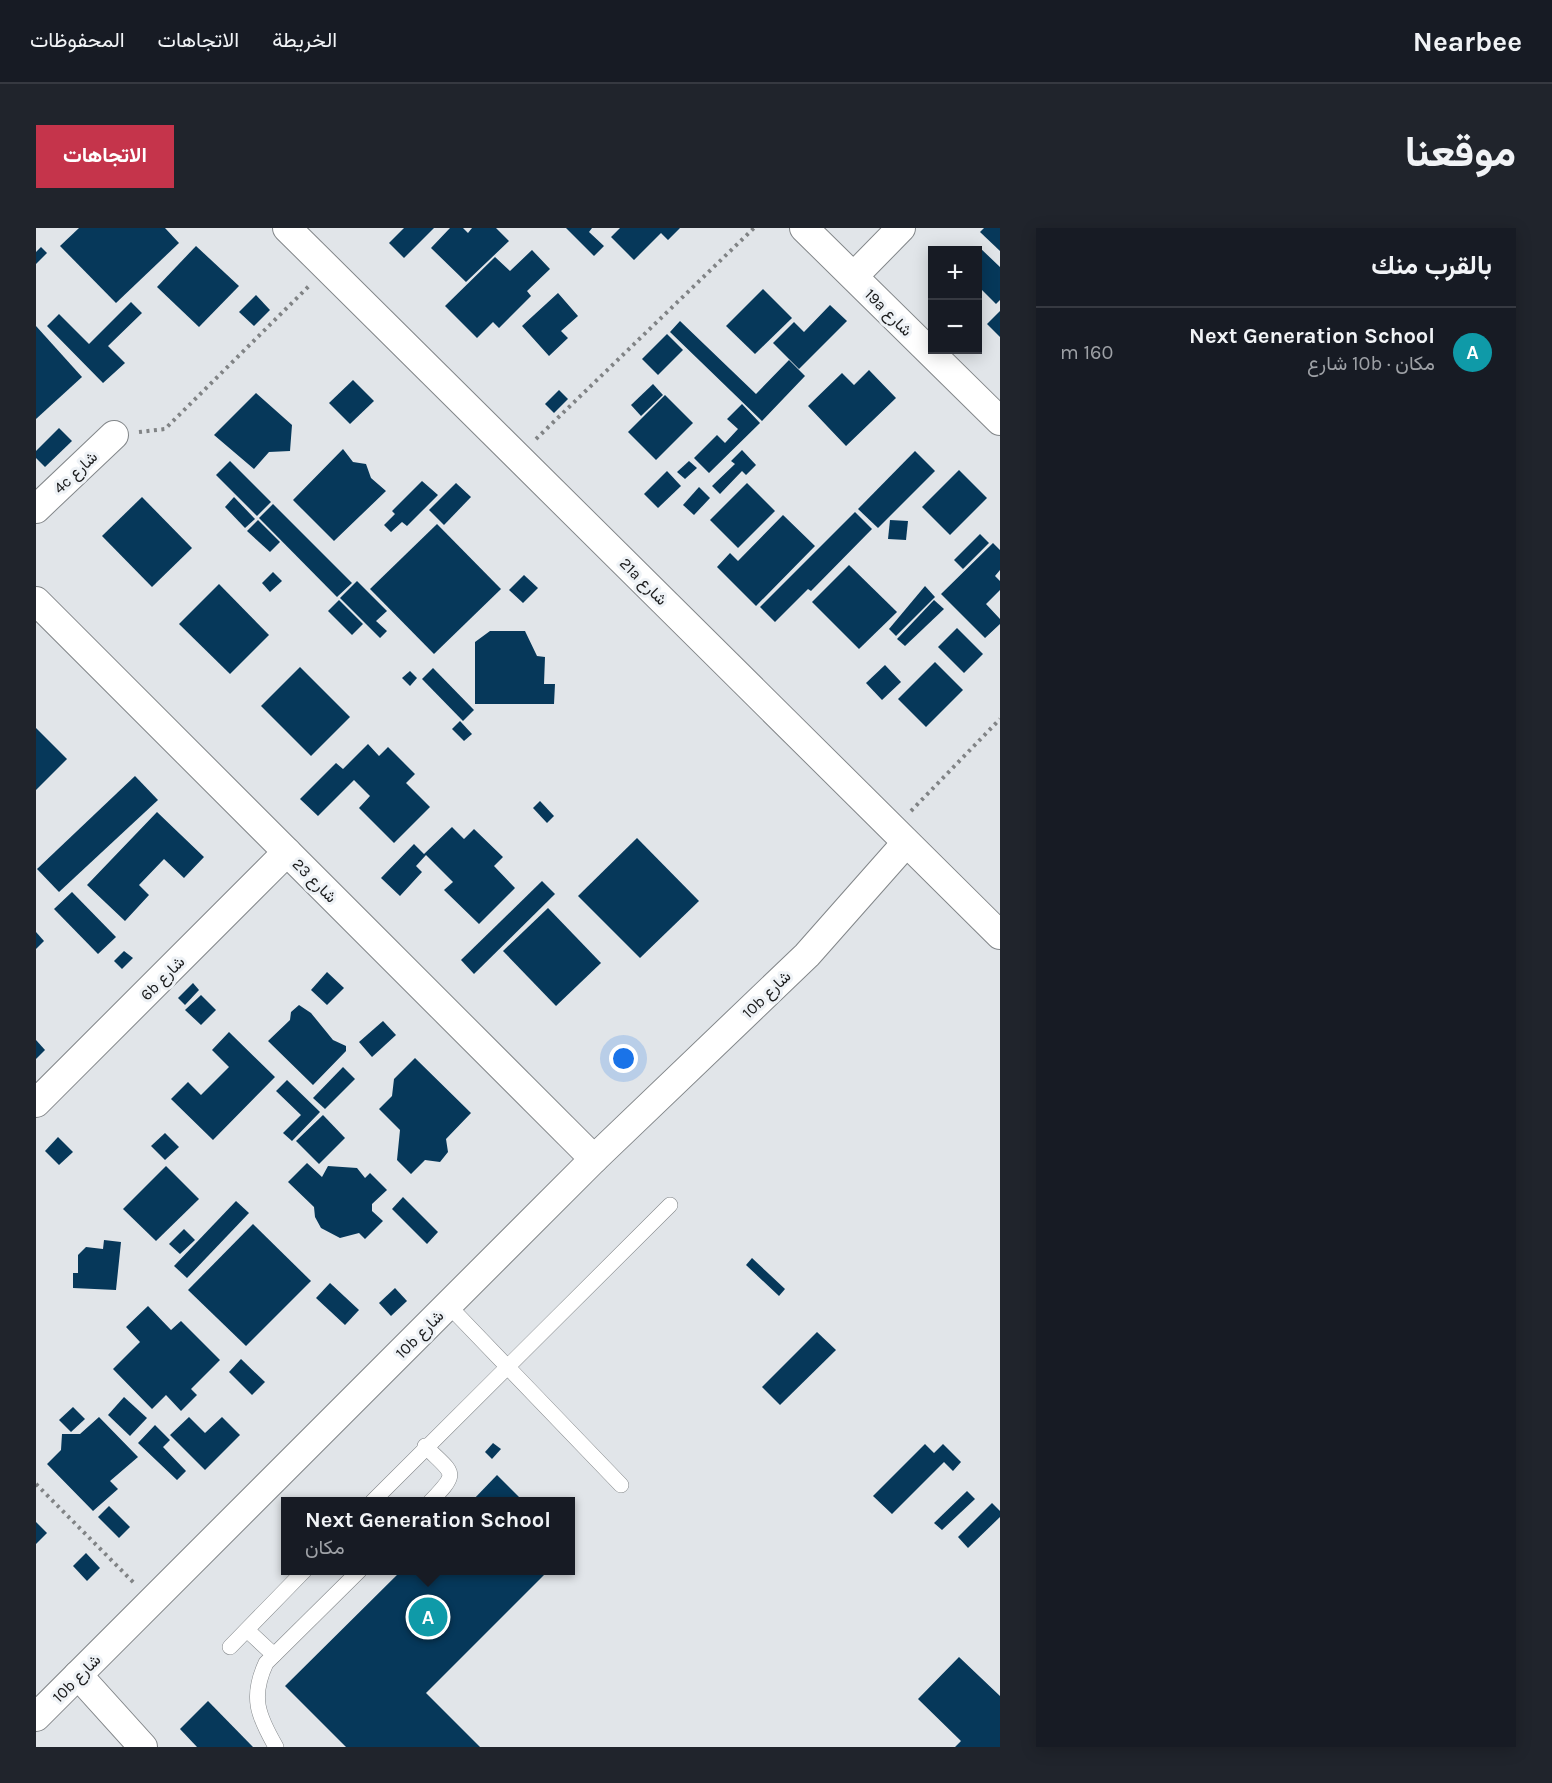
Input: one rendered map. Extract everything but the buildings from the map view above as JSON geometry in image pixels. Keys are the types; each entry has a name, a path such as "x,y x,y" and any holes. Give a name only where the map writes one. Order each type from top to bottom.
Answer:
{"street":[{"name":"21a شارع","path":"287,228 1000,935"},
{"name":"19a شارع","path":"804,228 1000,421"},
{"path":"854,276 901,228"},
{"name":"4c شارع","path":"36,509 114,435"},
{"name":"شارع 23","path":"36,601 594,1159"},
{"name":"10b شارع","path":"36,1718 594,1159 807,955 839,931 907,843"},
{"name":"6b شارع","path":"36,1103 287,852"},
{"path":"70,1684 130,1747"},
{"path":"70,1684 143,1747"}],"lane":[{"path":"377,1497 425,1446 509,1368 670,1205"},
{"path":"448,1305 621,1485"},
{"path":"425,1446 450,1470 450,1482 435,1497"},
{"path":"230,1647 300,1575"},
{"path":"276,1747 264,1728 257,1702 260,1675 274,1655 355,1575"},
{"path":"247,1630 274,1655"}],"path":[{"path":"519,456 754,228"},
{"path":"114,435 165,429 327,268"},
{"path":"907,843 1000,719"},
{"path":"36,1484 152,1601"}],"place":[{"name":"Next Generation School","path":"428,1617"}]}
